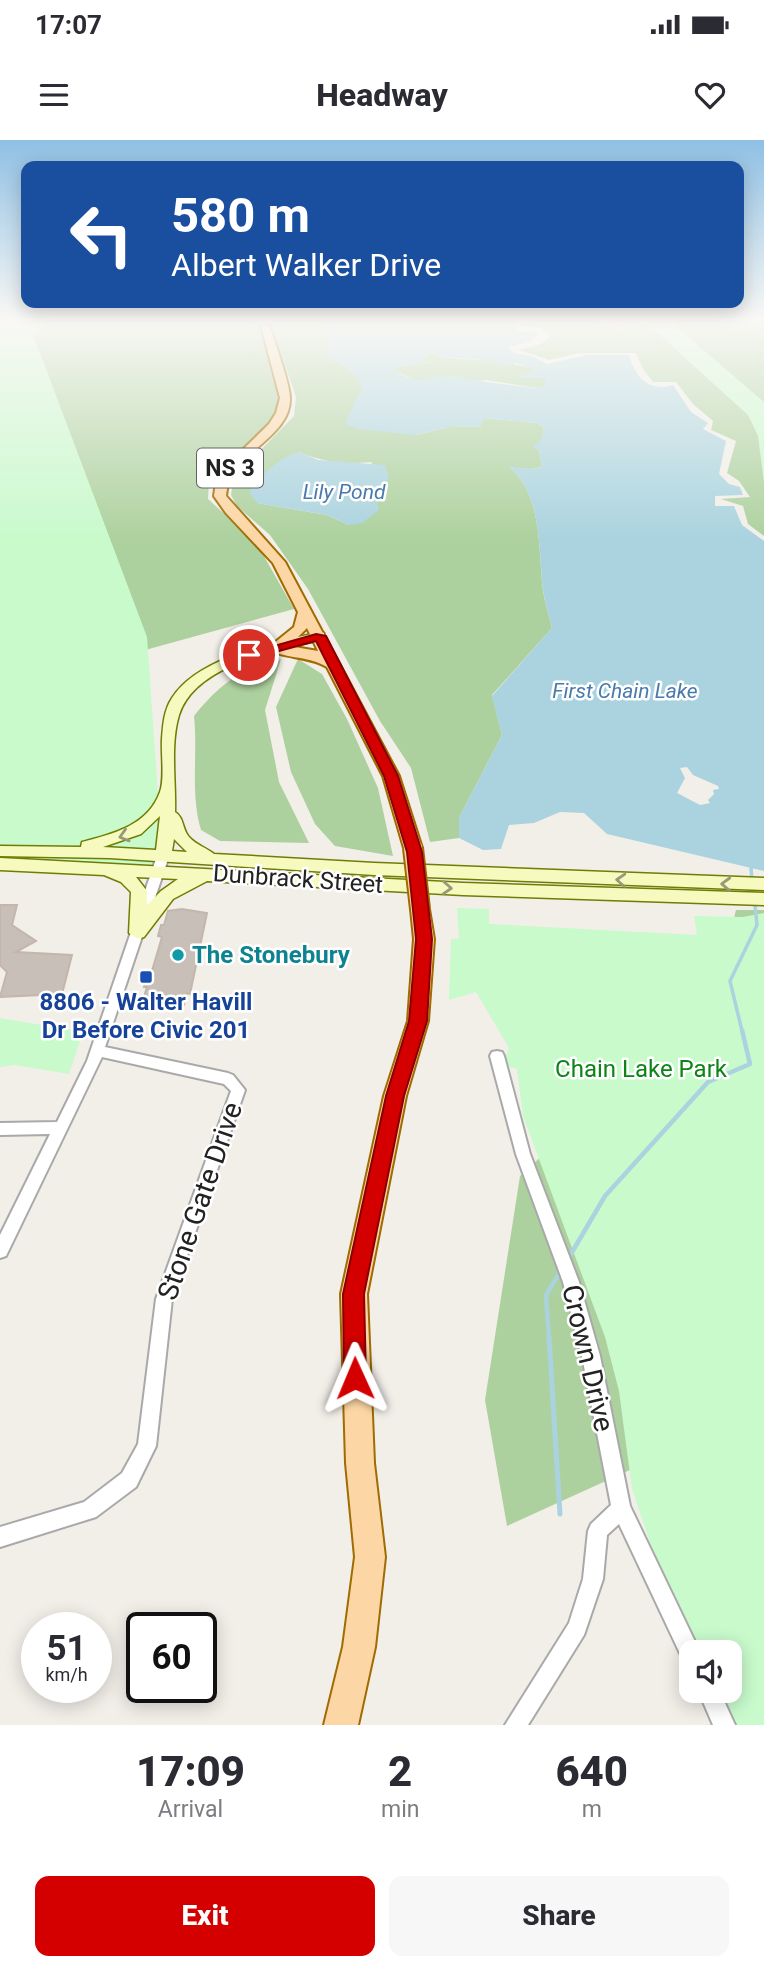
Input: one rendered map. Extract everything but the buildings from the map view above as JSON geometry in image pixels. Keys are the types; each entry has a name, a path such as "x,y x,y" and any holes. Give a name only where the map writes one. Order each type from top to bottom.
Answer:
{"main road":[{"name":"NS 3","path":"283,392 283,410 272,429 229,470 221,482 219,493 225,506 260,538 279,562 391,776 413,848 424,939 418,1021 395,1096 354,1294 359,1449 370,1556 359,1647 341,1725"},
{"path":"275,648 298,632 305,620 304,611"},
{"path":"161,864 169,789 171,719 180,699 199,680 219,667 320,636"},
{"path":"275,648 318,655 336,667"},
{"path":"36,851 86,846 134,835 153,819 169,789"},
{"path":"169,789 177,834 195,850 222,866"},
{"name":"Dunbrack Street","path":"0,851 36,851 161,864"},
{"name":"Dunbrack Street","path":"0,864 77,867 161,864 222,866 463,889 689,890 764,884"},
{"path":"138,933 155,904 172,889 222,866"},
{"path":"77,867 114,874 134,883 141,902 138,933"},
{"name":"Dunbrack Street","path":"689,890 764,899"}],"street":[{"path":"0,1251 98,1051 161,864"},
{"name":"Stone Gate Drive","path":"0,1537 89,1510 129,1480 147,1446 164,1299 238,1090 228,1079 98,1051"},
{"name":"Crown Drive","path":"497,1056 523,1154 571,1282 591,1356 621,1508 684,1640"},
{"path":"0,1129 60,1128"},
{"path":"516,1725 577,1628 593,1579 598,1531 621,1508"},
{"path":"714,1703 724,1725"}],"green space":[{"path":"0,392 276,392 280,406 270,425 209,480 208,499 257,544 294,609 0,690"},
{"path":"0,392 55,392 147,637 163,866 0,863"},
{"path":"294,392 363,392 416,435 452,426 480,427 483,418 537,423 544,427 539,451 542,467 510,467 521,479 534,508 543,591 552,628 492,695 502,735 459,818 459,838 430,842 411,768 380,721 308,589 270,535 237,506 231,495 233,481 241,470 294,416","holes":["299,452 325,460 371,462 385,485 374,492 349,525 327,515 257,503"]},
{"path":"684,392 733,392 744,402 764,445 764,536 748,524 743,506 721,499 750,497 739,481 727,473 736,441 711,430 713,421"},
{"path":"723,392 752,392 764,402 764,482 758,436 748,415"},
{"path":"748,392 764,392 764,406"},
{"path":"281,659 265,710 279,782 309,843 220,841 201,830 198,816 194,716 213,694 232,679 253,668"},
{"path":"298,659 322,674 347,719 378,788 393,856 335,846 315,824 291,772 276,707"},
{"name":"Chain Lake Park","path":"457,908 489,909 489,924 697,935 694,916 743,917 764,913 764,1725 721,1725 709,1703 742,1703 742,1640 683,1640 632,1489 619,1391 605,1337 523,1116 517,1069 502,1065 509,1048 476,992 449,1000 451,939 459,939"},
{"path":"736,910 764,910 764,1725 742,1702 742,1640 724,1640 641,1465 507,1526 485,1400 520,1176 546,1152 707,938 731,929"},
{"path":"0,1018 83,1032 69,1074 15,1065 0,1067"}],"water":[{"name":"First Chain Lake","path":"678,392 691,412 708,423 703,429 726,441 719,474 729,484 740,487 743,495 715,496 715,506 734,506 742,525 764,541 764,871 607,834 584,813 560,812 534,823 509,825 501,849 483,850 459,838 459,818 502,735 492,696 552,628 543,590 533,507 520,478 509,466 530,469 542,467 539,451 533,447 541,440 544,427 537,423 484,418 480,427 452,426 416,435 358,429 345,424 359,393","holes":["687,767 693,775 718,786 719,789 713,790 714,794 708,800 710,803 700,805 677,793 685,778 680,768"]},
{"name":"Lily Pond","path":"299,452 318,460 385,465 389,478 374,492 379,510 362,523 349,525 327,515 257,503 249,492 277,463"}],"waterway":[{"path":"751,868 752,880"},
{"path":"742,1031 730,981 757,925 753,887"},
{"path":"568,1259 605,1196 708,1082 750,1064 742,1030"},
{"path":"549,1339 546,1295 562,1269"},
{"path":"549,1337 560,1514"}],"place":[{"name":"The Stonebury","path":"178,955"},
{"name":"8806 - Walter Havill Dr Before Civic 201","path":"146,977"}],"route":[{"path":"249,655 320,636 391,776 401,799 414,852 424,939 423,978 418,1021 395,1096 354,1294 355,1378"}]}
